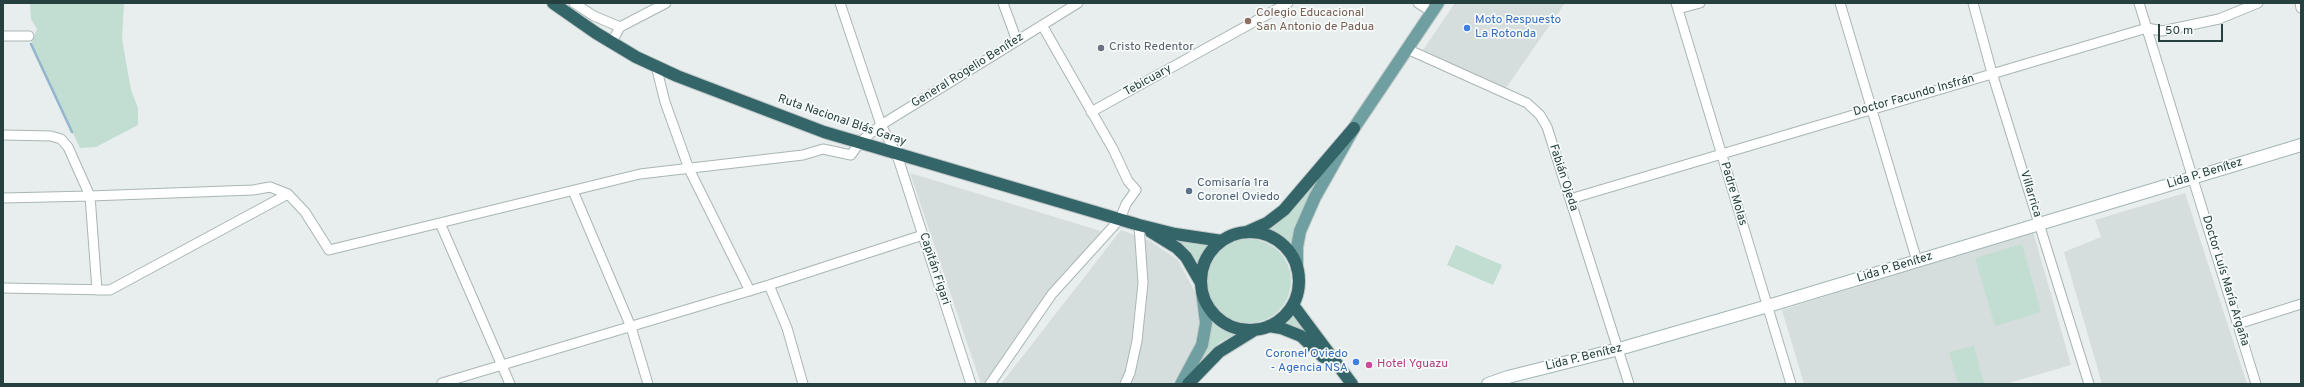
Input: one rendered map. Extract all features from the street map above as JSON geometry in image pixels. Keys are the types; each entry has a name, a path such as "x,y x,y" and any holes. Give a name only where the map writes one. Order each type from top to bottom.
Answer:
{"highway":[{"name":"Ruta Nacional Blás Garay","path":"553,3 612,42 677,76 824,132 860,142 897,155 1139,225 1175,234 1222,241"},
{"path":"1342,384 1309,342 1291,331 1263,328 1243,330 1229,325 1216,317 1207,305 1202,288 1205,263 1212,251 1222,241 1234,235 1248,232 1267,223 1284,210 1354,128"},
{"name":"Ruta Nacional Blás Garay","path":"1139,225 1177,248 1194,267 1202,288"},
{"path":"1188,384 1219,352 1239,338 1278,321 1293,305 1297,294 1297,269 1288,251 1273,238 1261,233 1248,232"},
{"path":"1293,305 1352,384"}],"main road":[{"path":"1297,269 1297,246 1304,219 1314,197 1354,128 1435,8"},
{"path":"1181,384 1202,345 1206,323 1202,288"}],"street":[{"path":"574,3 594,16 620,27"},
{"path":"612,42 620,27 666,3"},
{"name":"Capitán Figari","path":"840,3 881,125 897,155 971,384"},
{"path":"1003,3 1017,41"},
{"name":"General Rogelio Benítez","path":"689,169 803,155 822,149 851,155 860,142 881,125 1078,3"},
{"name":"Tebicuary","path":"1092,112 1288,3"},
{"path":"1418,3 1435,8"},
{"path":"1677,6 1700,3"},
{"path":"1840,3 1916,261"},
{"name":"Villarrica","path":"1973,3 1992,73 2089,384"},
{"name":"Doctor Luís María Argaña","path":"2139,3 2256,384"},
{"name":"Doctor Facundo Insfrán","path":"1570,199 2147,28 2162,31 2219,19 2258,3"},
{"path":"2300,3 2301,8"},
{"name":"Padre Molas","path":"1677,6 1791,384"},
{"path":"990,384 1052,294 1120,219 1126,204 1136,190 1128,181 1113,149 1042,25"},
{"path":"3,36 28,36"},
{"name":"Fabián Ojeda","path":"1407,49 1527,103 1540,115 1547,127 1629,384"},
{"path":"656,66 665,102 689,169 750,291"},
{"path":"3,135 51,136 61,139 68,147 90,196 97,290"},
{"name":"Lida P. Benítez","path":"1488,384 1508,377 1619,349 1768,306 2301,145"},
{"path":"3,198 253,190 270,187 288,194 304,212 329,250 640,174 689,169"},
{"path":"573,191 631,327 648,384"},
{"path":"3,288 110,290 288,194"},
{"path":"440,223 510,384"},
{"path":"1125,384 1130,373 1137,341 1143,284 1139,225"},
{"path":"442,383 750,291 923,235"},
{"path":"768,285 788,328 803,384"},
{"path":"2238,324 2301,304"}],"shaded area":[{"path":"1455,3 1565,3 1504,91 1423,50"},
{"path":"910,173 1104,232 987,384 981,384"},
{"path":"2185,193 2247,384 2102,384 2064,252 2101,237 2095,220"},
{"path":"1121,230 1150,241 1178,260 1195,292 1199,325 1193,351 1172,384 1001,384"},
{"path":"2033,231 2071,365 2005,384 1804,384 1782,310"}],"green space":[{"path":"30,3 124,3 122,39 131,90 138,108 138,125 96,147 80,148 31,44 37,29 31,19"},
{"path":"1323,173 1293,250 1285,239 1268,231 1281,220"},
{"path":"1174,238 1209,245 1201,254 1197,265 1189,250"},
{"path":"1241,239 1257,239 1273,246 1284,257 1291,273 1291,289 1288,297 1279,311 1273,316 1257,323 1241,323 1225,316 1214,305 1207,289 1207,273 1214,257 1225,246"},
{"path":"2022,244 2041,312 1995,326 1975,258"},
{"path":"1456,245 1502,265 1493,285 1447,265"},
{"path":"1293,310 1315,342 1282,323"},
{"path":"1211,319 1221,329 1236,334 1220,342 1196,367 1207,346"},
{"path":"1974,346 1984,384 1958,384 1949,352"}],"waterway":[{"path":"31,44 72,132"}],"place":[{"name":"Colegio Educacional San Antonio de Padua","path":"1248,21"},
{"name":"Moto Respuesto La Rotonda","path":"1467,28"},
{"name":"Cristo Redentor","path":"1101,48"},
{"name":"Comisaría 1ra Coronel Oviedo","path":"1189,191"},
{"name":"Coronel Oviedo - Agencia NSA","path":"1356,362"},
{"name":"Hotel Yguazu","path":"1369,365"}]}
